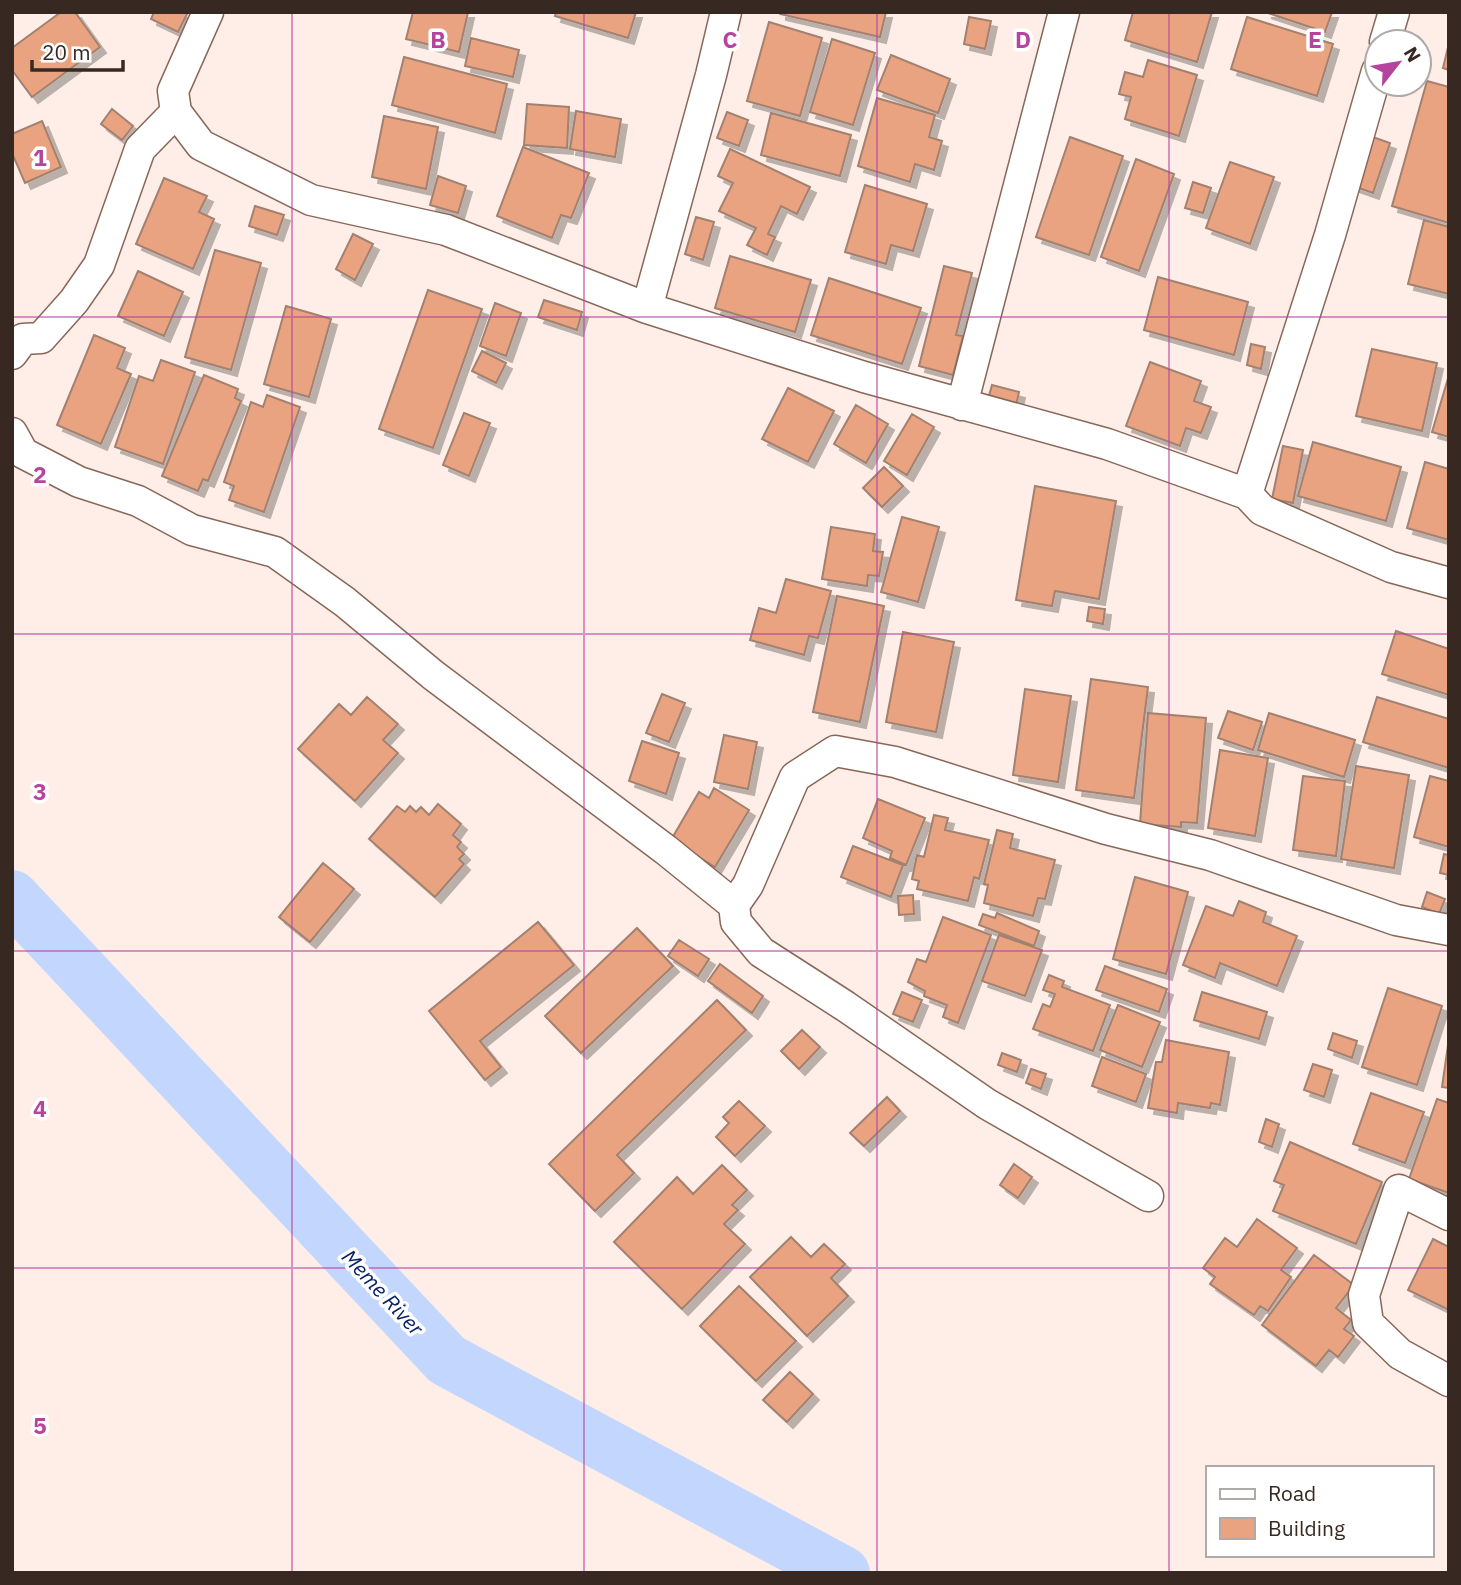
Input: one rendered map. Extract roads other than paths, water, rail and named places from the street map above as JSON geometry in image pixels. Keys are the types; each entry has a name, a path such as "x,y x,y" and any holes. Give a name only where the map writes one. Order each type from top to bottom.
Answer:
{"street":[{"path":"208,12 173,91 176,112 201,145 311,200 446,230 647,308 864,377 1107,444 1247,494 1262,510 1391,567 1449,583"},
{"path":"647,308 726,12"},
{"path":"962,405 1064,12"},
{"path":"1247,494 1330,235 1369,98"},
{"path":"12,354 23,339 41,338 74,301 99,265 140,149 176,112"},
{"path":"140,149 201,145"},
{"path":"12,433 23,453 79,482 138,501 192,530 275,552 345,601 433,675 666,850 734,905"},
{"path":"1148,1196 988,1104 761,952 736,922 734,905 748,885 795,777 835,751 895,762 1106,829 1210,855 1396,920 1449,930"},
{"path":"1449,1215 1399,1189 1364,1295 1368,1323 1400,1354 1449,1381"}],"waterway":[{"name":"Meme River","path":"12,897 447,1360 843,1573"}]}
